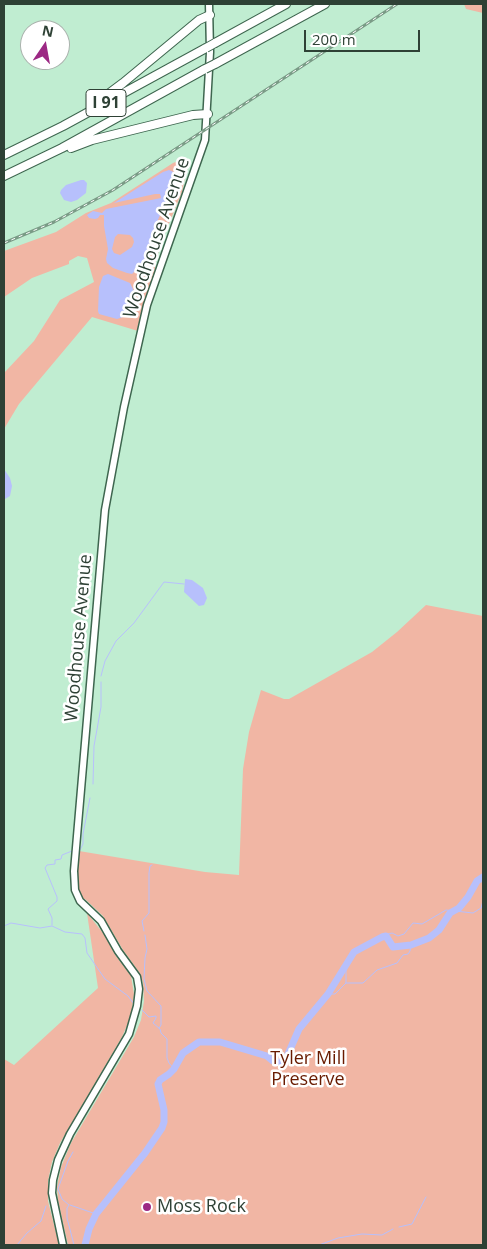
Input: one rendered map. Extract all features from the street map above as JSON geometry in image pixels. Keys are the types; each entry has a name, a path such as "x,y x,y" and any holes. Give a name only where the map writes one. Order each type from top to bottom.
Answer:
{"highway":[{"name":"I 91","path":"4,156 286,4"},
{"name":"I 91","path":"4,176 48,155 325,4"},
{"path":"70,122 80,112 111,92 199,20 210,15"},
{"path":"48,155 61,153 92,140 194,115 208,114"}],"main road":[{"name":"Woodhouse Avenue","path":"63,1245 52,1193 58,1160 70,1134 129,1034 136,1012 139,989 134,972 118,951 106,928 80,901 75,890 74,880 105,510 124,407 147,305 206,136 211,40 209,4"}],"green space":[{"path":"464,4 483,4 483,13 466,9"},
{"path":"186,158 188,164 182,192 161,243 138,331 92,317 19,404 4,429 4,373 34,341 60,300 94,282 87,258 78,256 69,261 69,264 32,278 4,297 4,251 56,232 86,213 111,203 173,163"},
{"name":"Tyler Mill Preserve","path":"426,605 483,616 483,1243 479,1245 68,1245 58,1200 57,1187 61,1167 71,1143 134,1037 141,1020 144,1001 143,982 139,972 123,950 103,916 79,895 76,880 79,851 205,872 239,875 243,769 249,732 261,690 284,699 289,699 372,652"},
{"path":"87,913 103,933 116,956 131,976 134,994 131,1016 122,1037 60,1143 52,1162 48,1181 48,1201 59,1245 4,1245 4,1059 14,1065 98,988"}],"water":[{"path":"169,170 178,174 175,187 165,193 167,196 176,194 177,196 161,213 144,261 132,274 113,268 107,263 106,259 108,249 104,215 100,215 95,219 89,218 87,215 93,211 102,213 106,209 161,198 160,194 155,194 114,203","holes":["118,234 130,235 134,242 132,247 120,255 114,253 112,249 115,237"]},
{"path":"81,180 87,183 86,193 71,202 64,200 60,193 61,190 66,185"},
{"path":"108,274 130,283 135,293 128,312 123,317 117,319 99,314 98,311 99,287 103,276"},
{"path":"4,469 10,478 12,486 10,496 5,499"},
{"path":"185,579 192,580 203,588 207,598 204,605 199,606 184,592"}],"waterway":[{"path":"101,676 105,661 116,641 134,623 164,582 184,584"},
{"path":"93,784 94,746 101,707 101,682"},
{"path":"80,850 83,844 83,834 90,798"},
{"path":"52,925 52,918 48,909 57,901 57,897 45,868 47,865 55,864 55,860 61,859 62,855 72,851"},
{"path":"144,931 142,921 149,913 149,873 150,866 152,865"},
{"path":"85,1245 89,1229 96,1214 145,1153 162,1128 164,1110 158,1084 160,1080 174,1069 183,1053 199,1042 220,1042 267,1056 273,1061 285,1061 299,1029 328,994 354,952 386,936 393,947 411,945 429,938 439,930 450,913 459,908 477,881 483,877"},
{"path":"386,936 392,933 398,936 404,934 413,923 422,924 446,910 473,913 481,908 483,901"},
{"path":"4,926 11,923 40,928 52,926 65,932 82,934 85,938 87,953 105,979 128,996 134,1004"},
{"path":"145,935 147,949 144,979 147,991 161,1006 161,1025 159,1028"},
{"path":"346,983 363,983 377,970 397,963 403,955 408,954 411,945"},
{"path":"328,994 335,994 346,983 346,967"},
{"path":"142,1010 149,1017 156,1016 153,1023 167,1039 167,1058 174,1069"},
{"path":"73,1152 58,1189 62,1199 69,1205 67,1208 67,1218 74,1245"},
{"path":"399,1227 412,1224 426,1197"},
{"path":"70,1205 96,1214"},
{"path":"17,1245 41,1221 46,1206"},
{"path":"319,1245 338,1238 362,1234 382,1235 393,1229"}],"railway":[{"path":"4,243 54,222 113,190 397,4"}],"place":[{"name":"Moss Rock","path":"147,1207"}]}
